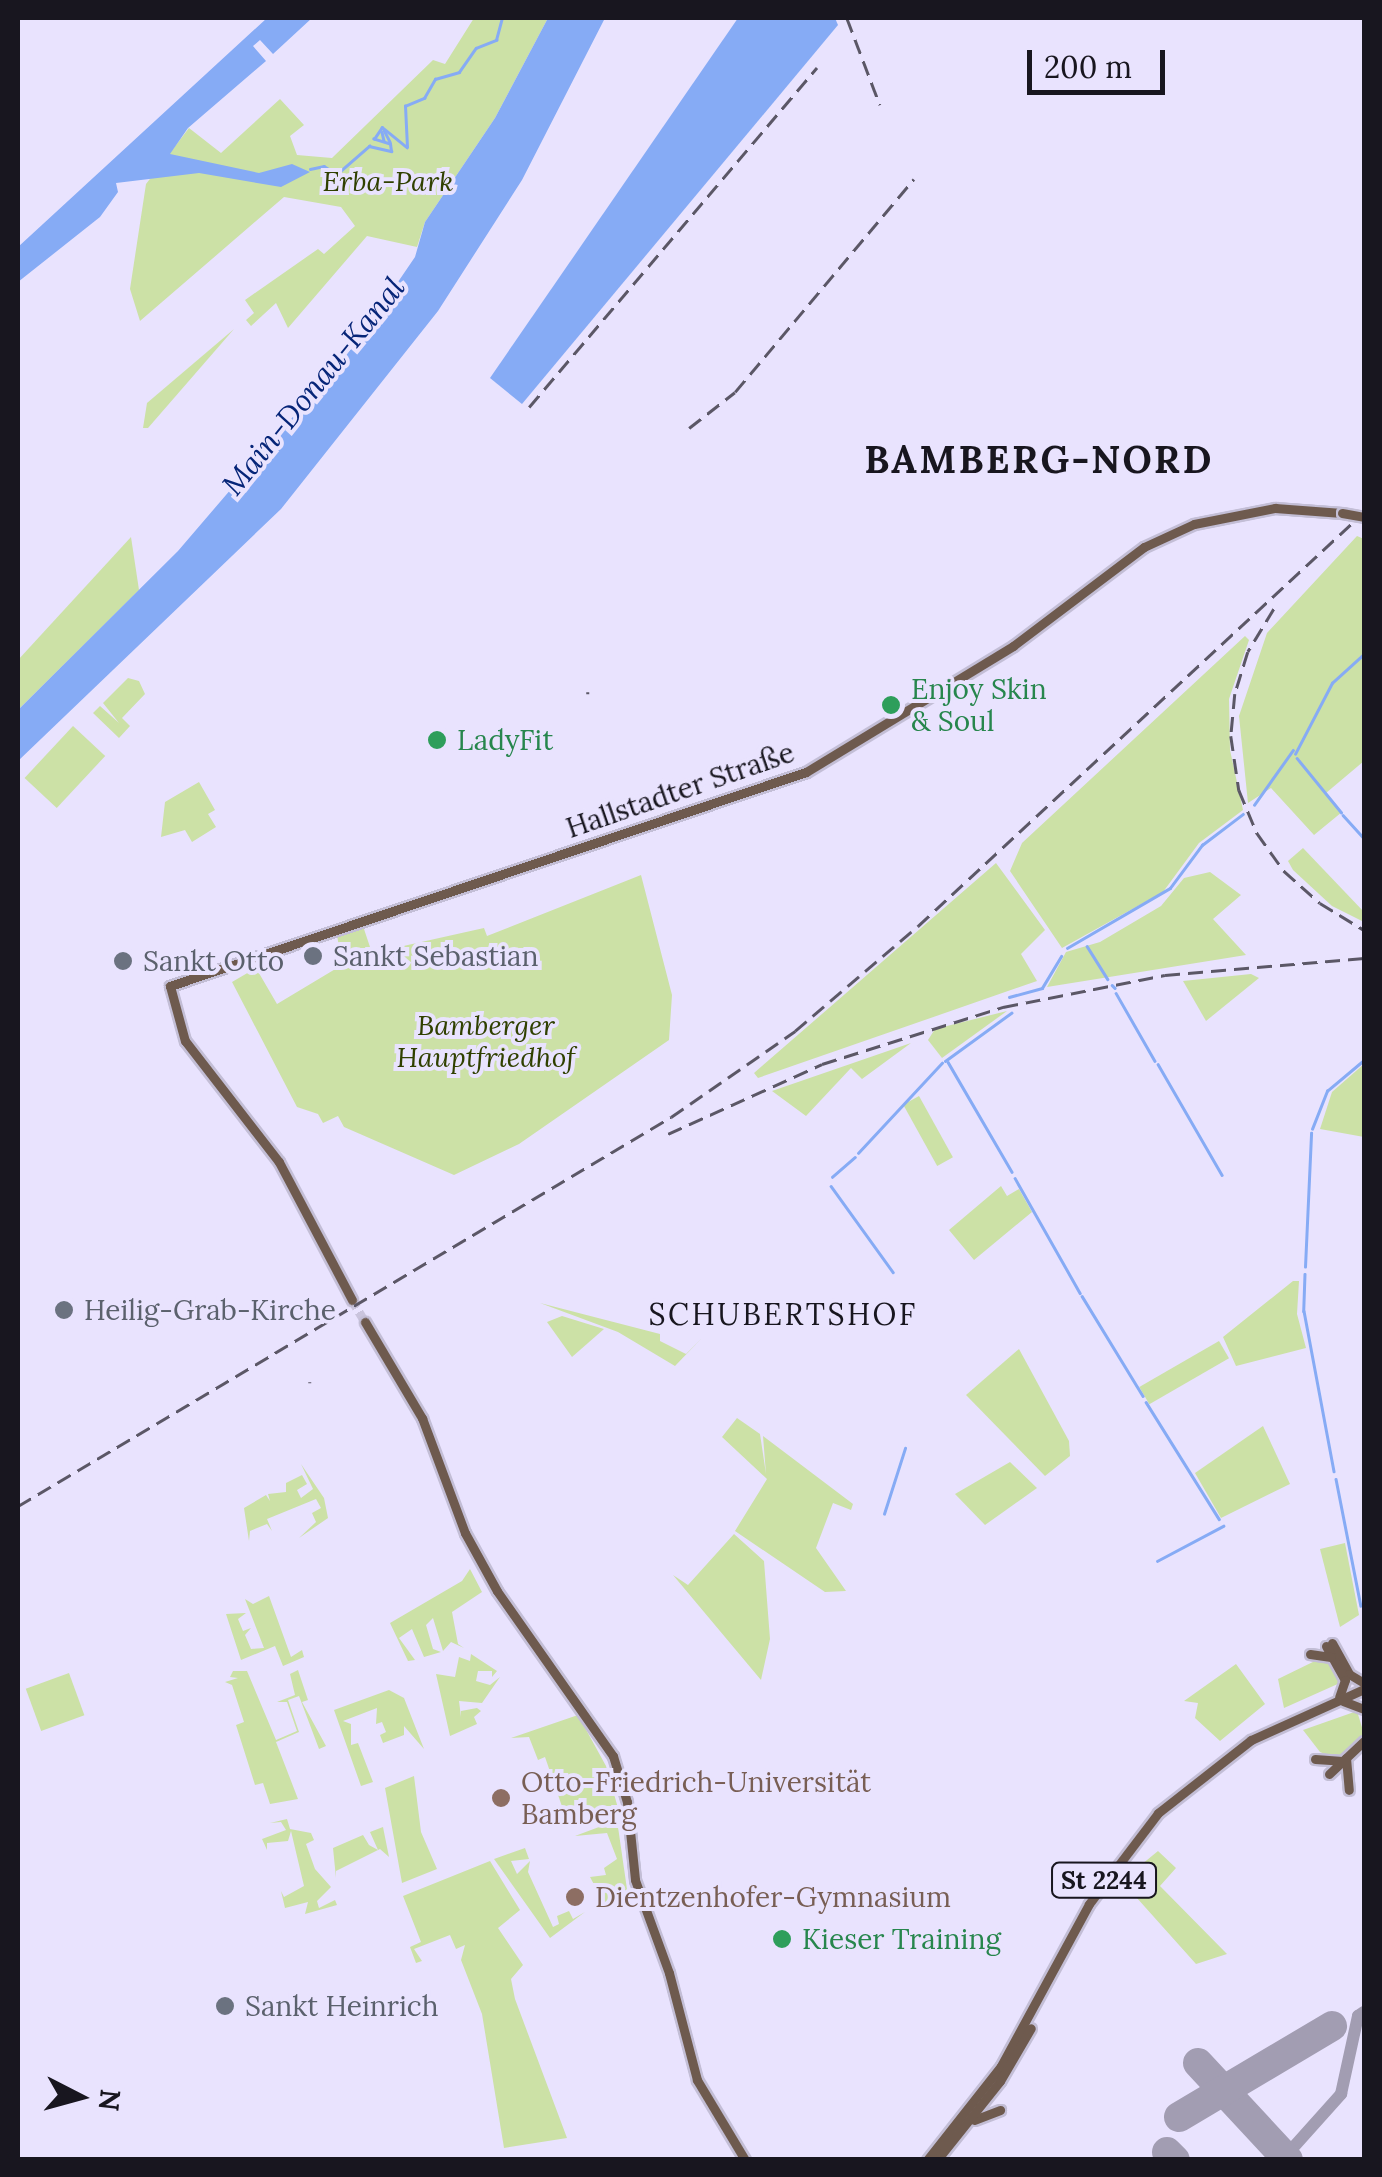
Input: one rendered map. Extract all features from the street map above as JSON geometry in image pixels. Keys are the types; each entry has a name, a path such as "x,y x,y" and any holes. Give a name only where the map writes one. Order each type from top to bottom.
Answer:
{"main road":[{"name":"Hallstadter Straße","path":"352,1300 272,1152 185,1040 170,986 806,772 1009,648 1092,584 1197,522 1275,508 1364,517"},
{"path":"366,1322 422,1418 470,1544 497,1591 613,1756 626,1802 635,1880 694,2062 748,2160"},
{"path":"1364,1689 1329,1645 1345,1684 1341,1699 1364,1709"},
{"path":"1310,1654 1334,1658"},
{"name":"St 2244","path":"937,2160 1020,2043 1109,1881 1202,1777 1272,1730 1364,1689"},
{"path":"1330,1774 1364,1741"},
{"path":"1315,1760 1344,1760"},
{"path":"1344,1760 1349,1790"},
{"name":"St 2244","path":"927,2160 1020,2043"},
{"path":"963,2126 981,2112 1000,2110"}],"green space":[{"name":"Erba-Park","path":"474,18 548,18 495,118 425,222 417,247 367,236 288,328 276,303 251,326 246,320 254,313 245,300 318,249 324,254 355,226 341,207 284,197 140,321 130,289 146,184 189,128 221,153 280,99 304,125 290,136 297,155 332,158 433,60 445,64"},
{"path":"234,329 148,428 143,428 147,403"},
{"path":"1357,536 1364,539 1364,761 1326,793 1342,812 1314,835 1271,788 1248,803 1239,716 1267,633"},
{"path":"131,537 139,590 18,710 18,660"},
{"path":"1245,636 1249,640 1229,699 1230,750 1243,810 1199,843 1163,892 1062,948 1010,871 1022,843"},
{"path":"128,678 139,681 145,694 122,718 130,726 119,738 93,713 100,706 119,723 103,703"},
{"path":"73,726 105,756 57,808 25,778"},
{"path":"199,782 215,810 208,814 216,827 192,842 185,830 161,837 165,802"},
{"path":"1303,848 1364,912 1364,922 1332,906 1293,870 1288,861"},
{"path":"996,863 1045,930 1021,954 1037,981 758,1078 754,1073"},
{"path":"1210,872 1241,895 1213,919 1246,955 1047,987 1066,952 1100,942 1161,906 1184,878"},
{"name":"Bamberger Hauptfriedhof","path":"641,875 672,995 669,1040 519,1144 454,1175 344,1127 338,1116 323,1123 318,1114 297,1107 232,982 256,968 277,1004 342,965 337,935 363,926 372,953 484,928 487,936"},
{"path":"1251,974 1259,978 1206,1021 1183,981"},
{"path":"1007,1011 942,1058 928,1040 935,1029"},
{"path":"911,1043 862,1079 851,1068 806,1116 772,1091"},
{"path":"1364,1064 1364,1137 1320,1129 1332,1092"},
{"path":"919,1096 953,1157 937,1166 903,1105"},
{"path":"1001,1186 1007,1196 1019,1189 1032,1212 974,1260 949,1230"},
{"path":"1293,1281 1299,1281 1297,1314 1306,1348 1236,1366 1223,1337"},
{"path":"540,1303 660,1334 660,1341 686,1354 702,1338 675,1366 618,1332"},
{"path":"562,1316 604,1329 572,1357 547,1322"},
{"path":"1219,1341 1229,1358 1149,1404 1139,1387"},
{"path":"1019,1349 1069,1441 1070,1456 1045,1476 966,1395"},
{"path":"737,1418 760,1434 766,1474 763,1436 853,1504 851,1510 833,1503 816,1548 846,1591 825,1592 735,1531 767,1479 722,1437"},
{"path":"1263,1426 1290,1484 1221,1518 1195,1473"},
{"path":"1010,1462 1037,1488 985,1525 955,1494"},
{"path":"301,1464 324,1498 328,1518 299,1538 316,1522 312,1513 321,1508 316,1499 267,1519 272,1531 267,1524 250,1531 249,1541 244,1508 266,1495 270,1501 268,1494 286,1492 286,1483 302,1475 307,1484 297,1490 301,1498 313,1489"},
{"path":"734,1534 764,1561 770,1639 761,1680 673,1575 688,1585"},
{"path":"1345,1543 1359,1615 1340,1627 1320,1549"},
{"path":"470,1569 482,1592 452,1612 458,1644 464,1648 451,1642 443,1651 433,1618 426,1625 433,1649 441,1652 424,1657 412,1629 399,1638 415,1660 408,1661 390,1623 462,1581"},
{"path":"269,1596 291,1657 302,1650 304,1657 283,1666 275,1646 241,1660 226,1614 246,1613 238,1619 243,1631 251,1628 245,1635 251,1649 264,1648 245,1599 253,1604"},
{"path":"471,1654 497,1671 492,1677 492,1671 478,1671 476,1681 490,1685 500,1677 482,1703 459,1701 461,1717 461,1711 481,1711 474,1717 477,1724 450,1736 436,1674 455,1677 459,1657 470,1661"},
{"path":"1319,1659 1334,1663 1340,1683 1284,1708 1278,1679"},
{"path":"1236,1664 1265,1704 1220,1741 1195,1718 1198,1703 1184,1701"},
{"path":"298,1670 308,1700 302,1702 326,1746 319,1749 299,1696 288,1700 299,1732 276,1742 298,1799 270,1804 263,1783 255,1785 236,1725 244,1722 232,1685 225,1682 238,1678 230,1677 233,1671 247,1671 276,1740 297,1731 287,1702 277,1702 295,1695 290,1674"},
{"path":"69,1673 84,1715 41,1731 26,1689"},
{"path":"389,1690 404,1698 424,1749 404,1726 404,1735 383,1743 380,1735 386,1732 382,1722 376,1724 377,1708 343,1721 351,1724 351,1745 358,1743 373,1782 361,1786 334,1710"},
{"path":"1357,1711 1364,1734 1337,1759 1320,1752 1303,1730"},
{"path":"578,1715 606,1766 618,1808 567,1821 545,1757 538,1760 529,1737 511,1738"},
{"path":"414,1776 421,1832 437,1869 402,1883 385,1788"},
{"path":"287,1819 290,1829 311,1833 314,1840 306,1844 315,1869 331,1887 317,1901 319,1908 335,1900 337,1905 305,1914 308,1902 285,1908 281,1891 284,1897 304,1886 291,1831 288,1841 267,1843 267,1850 262,1839 286,1830 281,1822 270,1823"},
{"path":"383,1827 389,1857 378,1850 370,1832"},
{"path":"599,1827 618,1827 630,1910 623,1900 606,1907 590,1877 606,1875 604,1868 617,1859 607,1833 575,1836"},
{"path":"363,1835 378,1850 336,1871 336,1878 333,1848"},
{"path":"525,1848 529,1859 511,1861 517,1874 530,1861 528,1872 553,1927 559,1924 557,1916 569,1911 573,1919 585,1912 550,1938 494,1859"},
{"path":"1158,1851 1176,1868 1160,1886 1227,1954 1196,1964 1128,1888 1130,1874"},
{"path":"490,1861 520,1910 498,1928 523,1965 511,1979 515,1999 567,2138 504,2148 482,2014 461,1960 465,1945 456,1949 450,1935 414,1949 422,1961 416,1963 410,1947 421,1942 403,1896"}],"water":[{"path":"267,18 312,18 273,54 260,40 253,46 266,61 188,128 170,154 259,173 292,164 310,172 281,187 199,173 116,183 118,192 100,217 18,282 18,247"},
{"path":"548,18 605,18 522,180 438,311 281,509 18,761 18,710 178,551 357,342 415,257 425,222 495,118"},
{"path":"738,18 835,18 838,25 522,404 490,378"}],"waterway":[{"path":"310,169 324,166 337,174 369,146 391,151 390,144 374,139 382,127 407,147 405,106 424,98 435,79 459,72 476,48 496,40 502,18"},
{"path":"384,130 390,142"},
{"path":"382,132 384,141"},
{"path":"1295,754 1332,683 1364,654"},
{"path":"1254,805 1293,750"},
{"path":"1297,758 1341,812"},
{"path":"1067,948 1170,888 1202,845 1243,814"},
{"path":"1343,815 1364,838"},
{"path":"1087,946 1108,979"},
{"path":"1009,997 1042,988 1061,956"},
{"path":"1112,985 1115,988"},
{"path":"1116,993 1155,1061"},
{"path":"945,1061 1011,1013"},
{"path":"1312,1129 1327,1091 1364,1060"},
{"path":"948,1062 1012,1172"},
{"path":"858,1153 942,1063"},
{"path":"1158,1064 1222,1175"},
{"path":"1305,1267 1311,1133"},
{"path":"832,1177 855,1157"},
{"path":"1015,1178 1080,1293"},
{"path":"831,1186 893,1272"},
{"path":"1305,1274 1304,1311 1334,1471"},
{"path":"1082,1296 1143,1396"},
{"path":"1146,1402 1219,1519"},
{"path":"884,1514 905,1448"},
{"path":"1336,1479 1361,1606"},
{"path":"1157,1561 1223,1526"}],"taxiway":[{"path":"1282,2160 1341,2094 1358,2016 1364,2012"}],"runway":[{"path":"1179,2117 1332,2026"},
{"path":"1198,2063 1288,2160"},
{"path":"1167,2152 1175,2160"}],"tunnel":[{"path":"352,1300 365,1322"}],"railway":[{"path":"847,18 880,105"},
{"path":"529,407 817,68"},
{"path":"689,428 735,392 914,179"},
{"path":"18,1506 671,1117 795,1031 918,926 1364,512"},
{"path":"1274,609 1248,652 1235,694 1231,736 1239,790 1257,833 1284,871 1320,903 1364,930"},
{"path":"668,1134 822,1064 1003,1007 1165,975 1364,958"}],"place":[{"name":"Enjoy Skin & Soul","path":"891,705"},
{"name":"LadyFit","path":"437,740"},
{"name":"Sankt Sebastian","path":"313,956"},
{"name":"Sankt Otto","path":"123,961"},
{"name":"Heilig-Grab-Kirche","path":"64,1310"},
{"name":"Otto-Friedrich-Universität Bamberg","path":"501,1798"},
{"name":"Dientzenhofer-Gymnasium","path":"575,1897"},
{"name":"Kieser Training","path":"782,1939"},
{"name":"Sankt Heinrich","path":"225,2006"}],"district":[{"name":"BAMBERG-NORD","path":"1039,460"},
{"name":"SCHUBERTSHOF","path":"783,1314"}],"water label":[{"name":"Main-Donau-Kanal","path":"313,386"}]}
